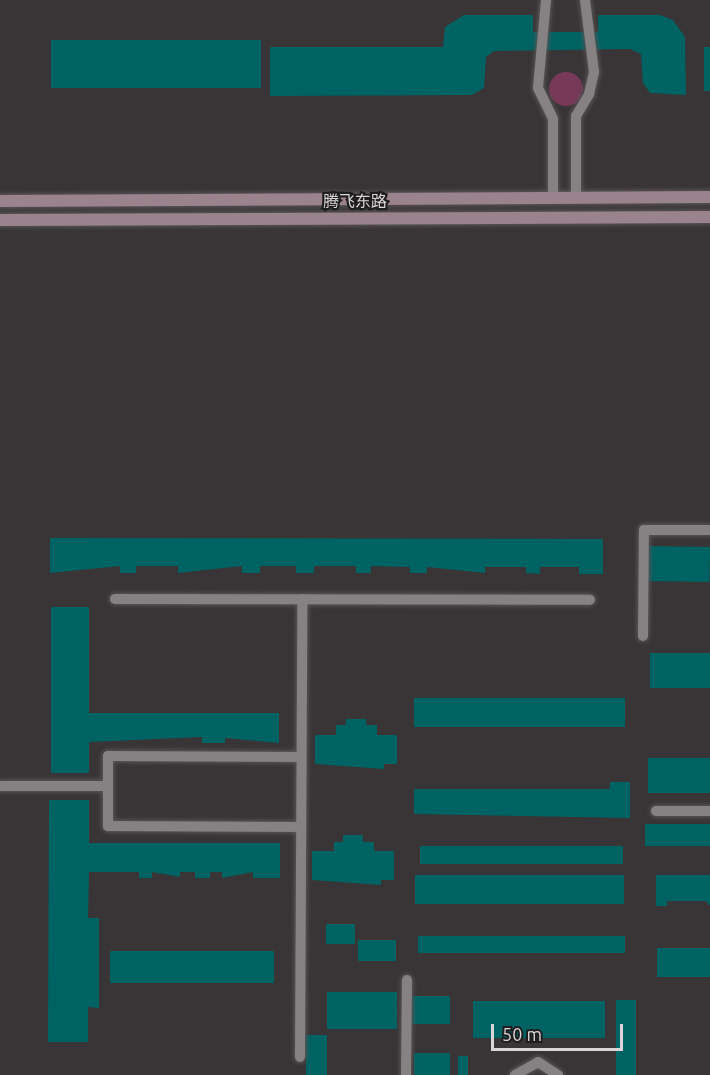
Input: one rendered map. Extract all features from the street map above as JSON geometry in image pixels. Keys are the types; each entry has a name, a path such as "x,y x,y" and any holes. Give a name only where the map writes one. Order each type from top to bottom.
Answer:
{"street":[{"name":"腾飞东路","path":"0,201 710,197"},
{"name":"腾飞东路","path":"0,220 710,217"}],"lane":[{"path":"546,0 538,88 553,119 553,198"},
{"path":"576,198 576,116 594,72 585,0"},
{"path":"643,636 644,530 710,530"},
{"path":"115,598 590,600"},
{"path":"300,1057 302,599"},
{"path":"301,757 108,756 108,826 301,827"},
{"path":"0,786 108,786"},
{"path":"656,811 710,811"},
{"path":"405,1075 407,980"},
{"path":"515,1075 538,1062 558,1075"}],"shaded area":[{"path":"566,72 578,77 583,89 578,101 566,106 554,101 549,89 554,77"}],"building":[{"path":"464,15 533,15 533,32 598,32 598,15 660,15 673,20 685,37 686,95 650,93 643,83 641,54 630,49 494,51 486,57 484,88 472,95 270,96 270,47 443,47 445,27"},
{"path":"51,40 261,40 261,88 51,88"},
{"path":"704,47 710,47 710,91 704,91"},
{"path":"50,538 603,539 603,574 579,574 579,567 540,567 540,574 526,573 526,567 485,567 485,573 427,567 427,573 410,573 410,567 371,566 371,573 356,573 356,566 314,566 314,573 296,573 296,566 260,566 260,573 242,573 242,566 178,573 178,566 136,566 136,573 120,573 120,566 50,573"},
{"path":"648,546 710,547 709,582 647,581"},
{"path":"51,607 89,607 89,713 279,713 279,743 225,738 225,743 202,743 202,737 89,742 89,773 51,773"},
{"path":"650,653 710,653 710,688 650,688"},
{"path":"414,698 625,698 625,727 414,727"},
{"path":"346,719 366,719 366,725 377,725 377,735 397,735 397,764 384,764 384,769 315,764 315,735 336,735 336,725 346,725"},
{"path":"648,758 710,758 710,793 648,793"},
{"path":"610,782 630,782 630,818 414,814 414,789 610,789"},
{"path":"49,800 89,800 89,843 280,843 280,878 253,878 253,872 222,878 222,872 210,872 210,878 195,878 195,872 180,872 180,877 152,872 152,878 139,878 139,872 89,872 88,918 99,918 99,1008 88,1007 88,1042 48,1042"},
{"path":"645,824 710,824 710,846 645,846"},
{"path":"343,835 363,835 363,842 374,842 374,851 394,851 394,880 381,880 381,885 312,880 312,851 334,851 334,842 343,842"},
{"path":"420,846 623,846 623,864 420,864"},
{"path":"415,875 624,875 624,904 415,904"},
{"path":"656,875 710,875 710,906 706,901 667,901 667,906 656,906"},
{"path":"326,924 355,924 355,944 326,944"},
{"path":"418,936 625,936 625,953 418,953"},
{"path":"358,940 396,940 396,961 358,961"},
{"path":"657,948 710,948 710,977 657,977"},
{"path":"110,951 274,951 274,983 110,983"},
{"path":"327,992 397,992 397,1029 327,1029"},
{"path":"412,996 450,996 450,1024 412,1024"},
{"path":"616,1000 636,1000 636,1075 616,1075"},
{"path":"473,1001 605,1001 605,1038 473,1038"},
{"path":"306,1035 327,1035 327,1075 306,1075"},
{"path":"414,1053 450,1053 450,1075 414,1075"},
{"path":"458,1056 468,1056 468,1075 458,1075"}]}
